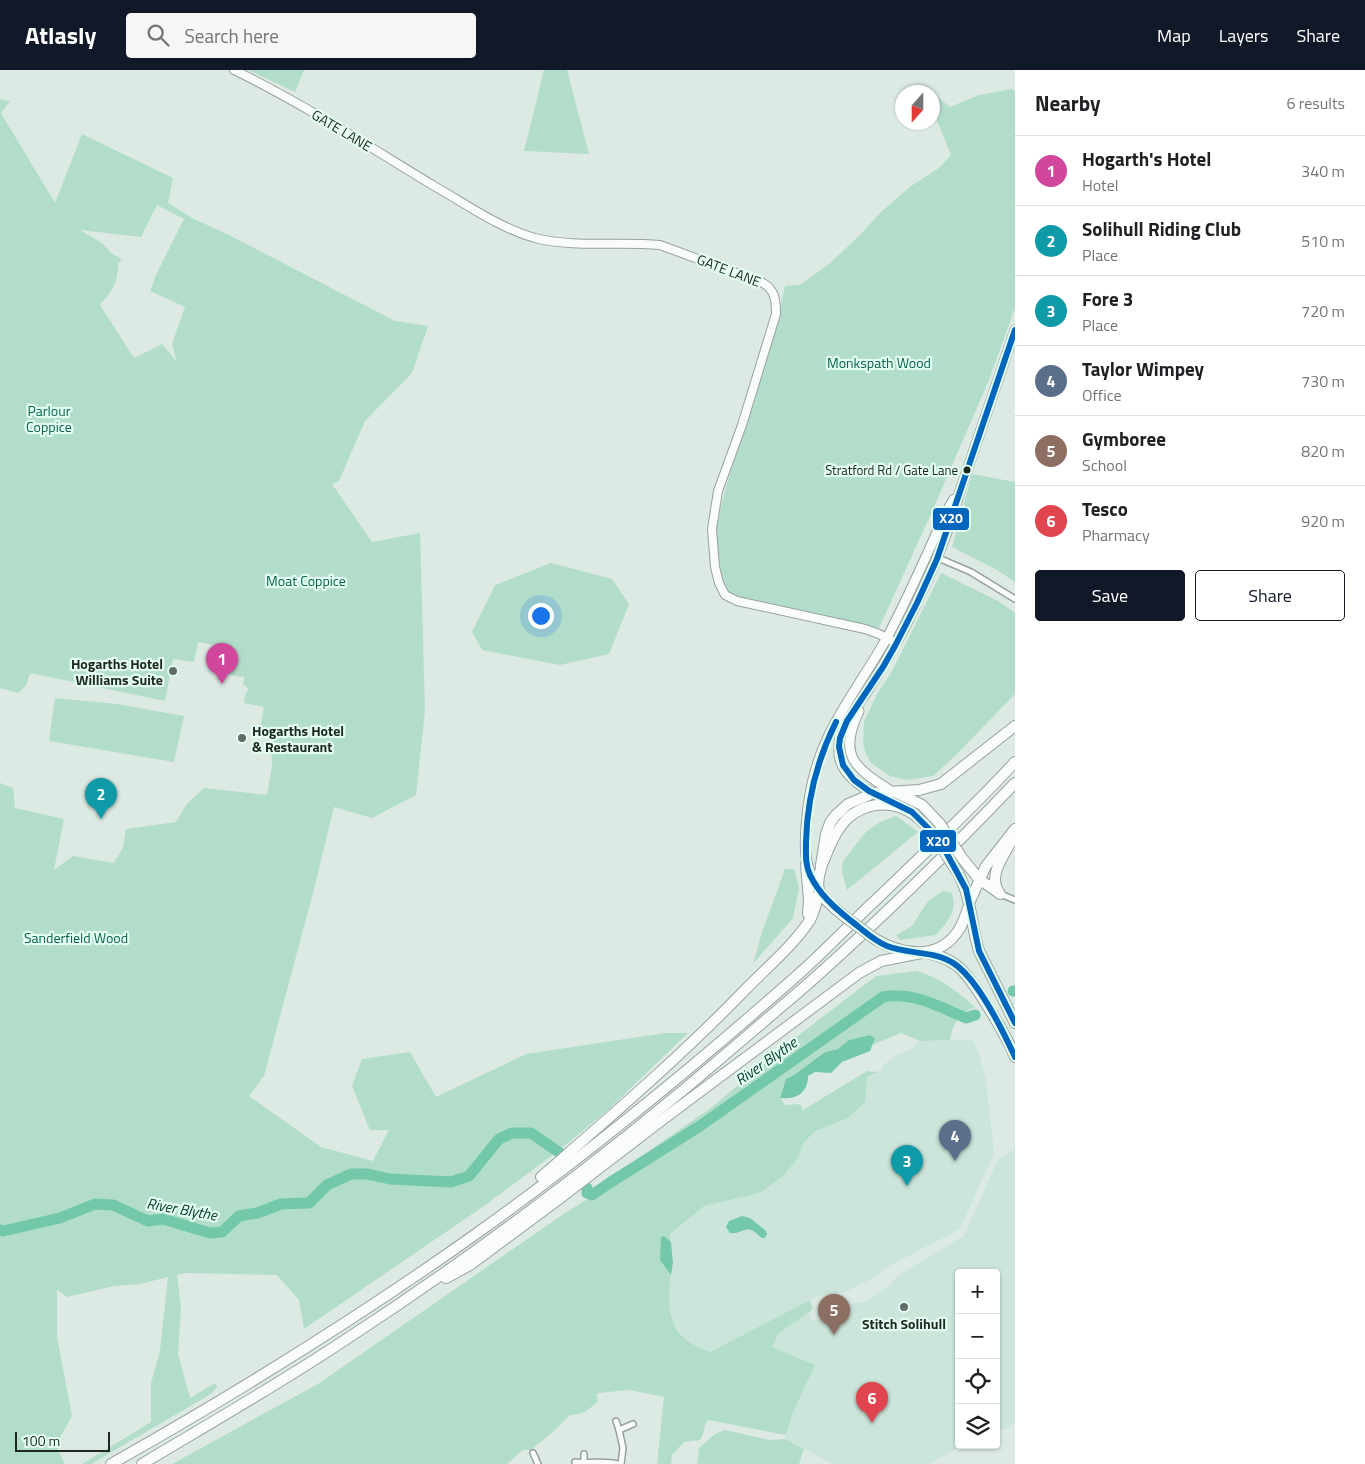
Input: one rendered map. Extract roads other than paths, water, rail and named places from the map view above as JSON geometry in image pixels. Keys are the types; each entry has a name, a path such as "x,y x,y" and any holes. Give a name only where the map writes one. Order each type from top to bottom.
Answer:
{"highway":[{"path":"474,1235 664,1070 711,1026 803,929 812,916 819,890 826,834 835,816 848,804 874,793 919,790 941,784 1015,726"},
{"path":"111,1464 197,1416 359,1314 474,1235 579,1156 664,1089 795,977 1015,762"},
{"path":"142,1464 272,1387 395,1306 546,1199 678,1096 845,950 968,832 1015,783"},
{"path":"892,791 922,806 940,824 962,858 980,878 1000,894"},
{"path":"822,865 839,829 850,816 873,805 883,804 898,806 917,816 930,831 960,875 970,903 979,951 1015,1023"},
{"path":"395,1306 470,1265 859,973 881,961 924,953 944,945 963,922 986,866 1015,828"},
{"path":"1000,894 996,888 994,878 998,866 1015,835"},
{"path":"803,929 809,909 806,864"},
{"path":"819,890 825,899 844,916 887,946 949,960 962,970 1000,1029 1015,1057"}],"main road":[{"path":"898,806 855,781 848,774 842,765 839,747 840,737 844,727 896,643 921,592 950,524 1015,330"},
{"path":"819,890 806,864 806,816 818,760 847,702 901,612 945,514 960,491"},
{"path":"876,678 852,728 850,746 852,756 859,768 892,791"}],"street":[{"name":"GATE LANE","path":"234,70 272,88 485,216 519,232 556,243 660,245 763,282 770,287 776,303 776,314 742,425 718,491 712,529 715,567 719,584 725,595 737,601 865,629 896,643"},
{"path":"928,552 971,572 1015,599"},
{"path":"1000,894 1015,900"},
{"path":"575,1462 584,1464 611,1462 620,1464 623,1448 616,1421"},
{"path":"619,1430 633,1424"},
{"path":"533,1453 538,1464"},
{"path":"584,1454 584,1464"}],"waterway":[{"name":"River Blythe","path":"587,1188 587,1193 592,1195 700,1126 883,997 905,996 916,998 966,1018 975,1015"},
{"name":"River Blythe","path":"0,1230 3,1231 60,1218 95,1204 113,1205 148,1221 163,1219 210,1233 222,1232 239,1216 257,1213 281,1204 309,1203 327,1185 351,1174 367,1174 390,1179 451,1182 469,1176 499,1139 512,1133 531,1133 560,1153"}],"place":[{"name":"Stratford Rd / Gate Lane","path":"967,470"},
{"name":"Hogarths Hotel Williams Suite","path":"173,671"},
{"name":"Hogarth's Hotel","path":"222,684"},
{"name":"Hogarths Hotel & Restaurant","path":"242,738"},
{"name":"Solihull Riding Club","path":"101,819"},
{"name":"Taylor Wimpey","path":"955,1161"},
{"name":"Fore 3","path":"907,1186"},
{"name":"Stitch Solihull","path":"904,1307"},
{"name":"Gymboree","path":"834,1335"},
{"name":"Tesco","path":"872,1423"}],"park label":[{"name":"Monkspath Wood","path":"879,362"},
{"name":"Parlour Coppice","path":"49,418"},
{"name":"Moat Coppice","path":"306,580"},
{"name":"Sanderfield Wood","path":"76,937"}]}
